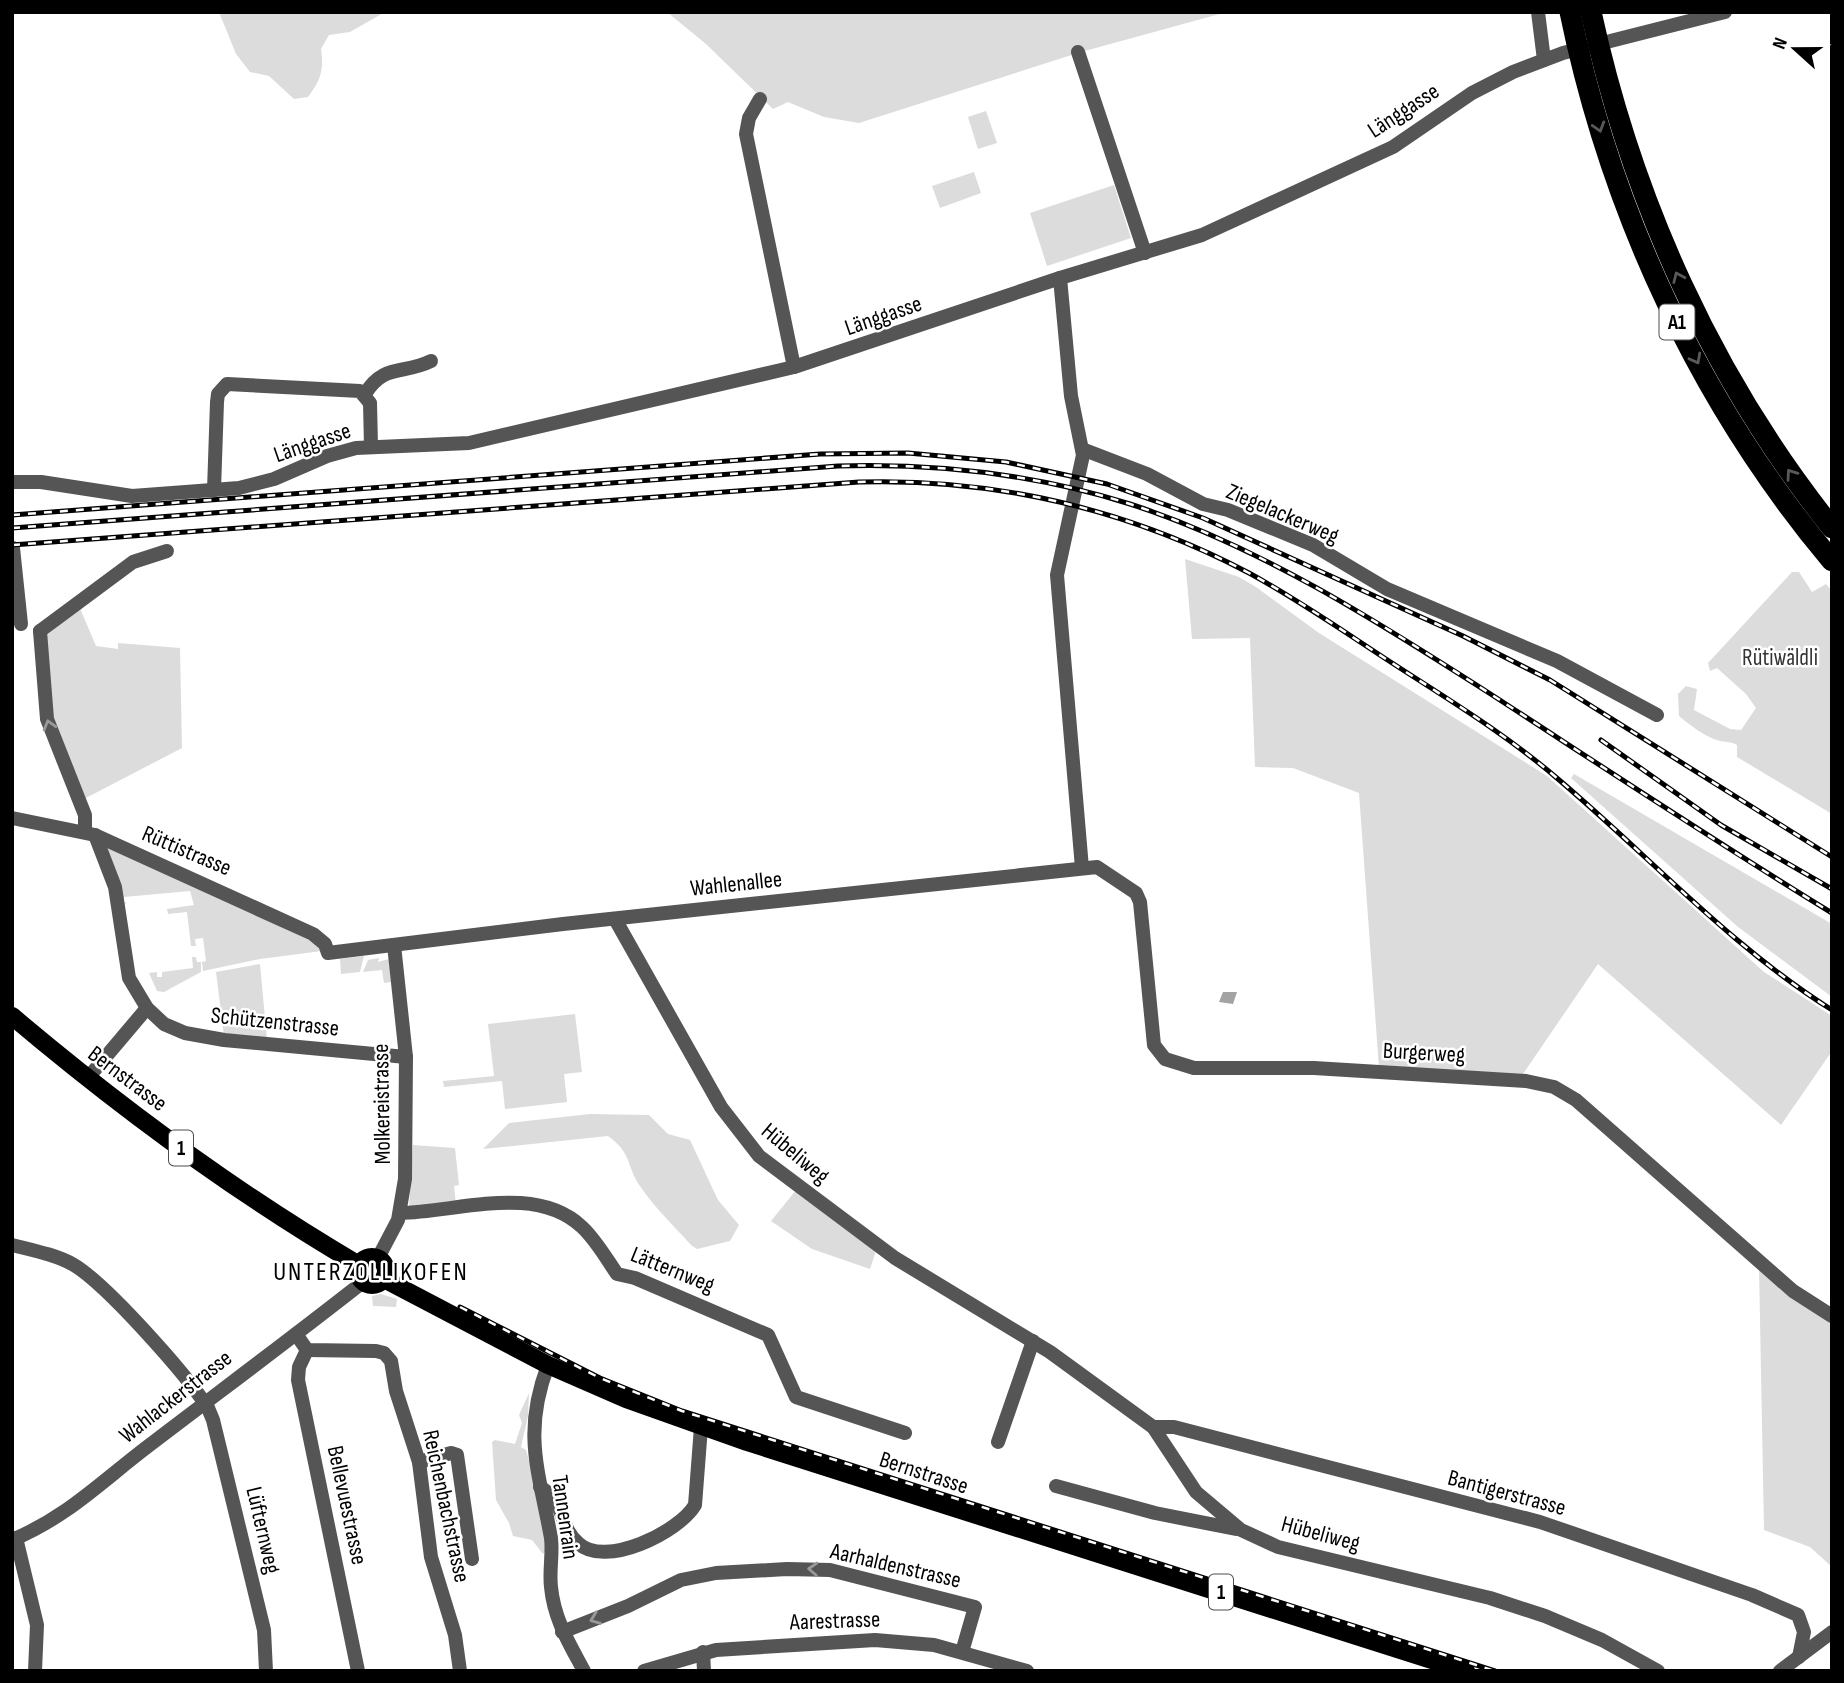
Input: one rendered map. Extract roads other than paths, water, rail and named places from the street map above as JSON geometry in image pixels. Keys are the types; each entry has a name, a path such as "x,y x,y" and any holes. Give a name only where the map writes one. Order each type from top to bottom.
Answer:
{"highway":[{"name":"A1","path":"1570,12 1587,27 1591,59 1622,194 1671,312 1750,450 1832,561"},
{"name":"A1","path":"1591,59 1645,198 1693,309 1755,421 1832,528"}],"main road":[{"name":"Bernstrasse","path":"12,1016 87,1079 228,1182 361,1273"},
{"path":"378,1258 385,1267 384,1279 374,1285 361,1273 366,1259 378,1258"},
{"name":"Bernstrasse","path":"384,1279 548,1365 625,1399 701,1427 1466,1671"}],"street":[{"path":"1538,12 1544,60"},
{"name":"Länggasse","path":"12,482 41,482 132,496 257,485 327,456 371,446 469,443 615,406 794,368 1060,278 1213,230 1380,154 1482,87 1544,60 1725,12"},
{"path":"1078,52 1145,253"},
{"path":"760,99 749,118 746,134 794,368"},
{"path":"1060,278 1070,388 1082,449 1081,466 1057,575 1082,869"},
{"path":"365,394 379,377 388,371 431,361"},
{"path":"214,490 217,401 218,394 227,384 345,388 365,394 370,403 371,446"},
{"name":"Ziegelackerweg","path":"1082,449 1147,474 1203,504 1228,510 1314,545 1387,589 1548,656 1657,715"},
{"path":"13,548 17,627 40,631 133,562 167,551"},
{"name":"Schützenstrasse","path":"40,631 47,719 90,834 115,887 129,978 147,1008 170,1027 206,1038 405,1057"},
{"name":"Rüttistrasse","path":"12,818 90,834 313,934 325,944 328,953"},
{"name":"Burgerweg","path":"1082,869 1097,867 1104,870 1138,897 1154,1045 1165,1059 1178,1065 1205,1069 1314,1068 1526,1081 1554,1087 1576,1100 1793,1291 1832,1316"},
{"name":"Wahlenallee","path":"328,953 1082,869"},
{"name":"Hübeliweg","path":"615,919 721,1107 759,1156 895,1258 1033,1341 1153,1427 1196,1492 1241,1530 1278,1547 1490,1598 1545,1616 1602,1640 1658,1671"},
{"name":"Molkereistrasse","path":"378,1258 400,1213 405,1169 405,1057 394,945"},
{"path":"87,1079 147,1008"},
{"name":"Lätternweg","path":"400,1213 523,1202 554,1208 581,1226 617,1274 635,1278 768,1335 796,1397 905,1433"},
{"name":"Lüfternweg","path":"12,1245 77,1267 135,1322 205,1403 214,1420 264,1630 266,1671"},
{"name":"Wahlackerstrasse","path":"14,1539 74,1507 296,1334 361,1273"},
{"path":"296,1334 307,1350"},
{"path":"998,1442 1003,1436 1033,1341"},
{"name":"Reichenbachstrasse","path":"307,1350 384,1353 393,1366 396,1391 419,1462 431,1557 455,1635 460,1671"},
{"name":"Bellevuestrasse","path":"307,1350 299,1367 298,1380 358,1671"},
{"name":"Tannenrain","path":"548,1365 534,1415 533,1443 552,1547 554,1605 562,1632 584,1671"},
{"path":"540,1487 559,1505 569,1533 582,1547 602,1553 635,1545 666,1532 689,1516 695,1505 701,1427"},
{"name":"Bantigerstrasse","path":"1153,1427 1174,1427 1540,1522 1739,1590 1798,1615 1804,1632 1799,1657"},
{"path":"419,1462 453,1452 458,1457 472,1559"},
{"path":"1056,1486 1155,1513 1241,1530"},
{"path":"14,1539 37,1625 35,1671"},
{"name":"Aarhaldenstrasse","path":"562,1632 628,1606 681,1580 727,1572 830,1570 975,1607 962,1652"},
{"path":"1780,1671 1832,1632"},
{"name":"Aarestrasse","path":"644,1671 703,1652 737,1647 891,1640 962,1652 1027,1671"},
{"path":"703,1652 704,1671"}],"railway":[{"path":"12,515 820,454 908,453 1006,462 1107,484 1203,518 1463,636 1550,680 1832,857"},
{"path":"12,528 838,466 949,469 1058,485 1130,504 1178,521 1315,587 1446,666 1832,913"},
{"path":"12,545 859,482 960,486 1060,502 1156,531 1249,573 1302,604 1454,703 1538,763 1592,808 1724,929 1759,958 1832,1010"},
{"path":"1601,740 1721,825 1832,889"},
{"path":"460,1307 600,1378 682,1411 1495,1671"}],"district":[{"name":"UNTERZOLLIKOFEN","path":"371,1271"}],"park label":[{"name":"Rütiwäldli","path":"1780,657"}]}
